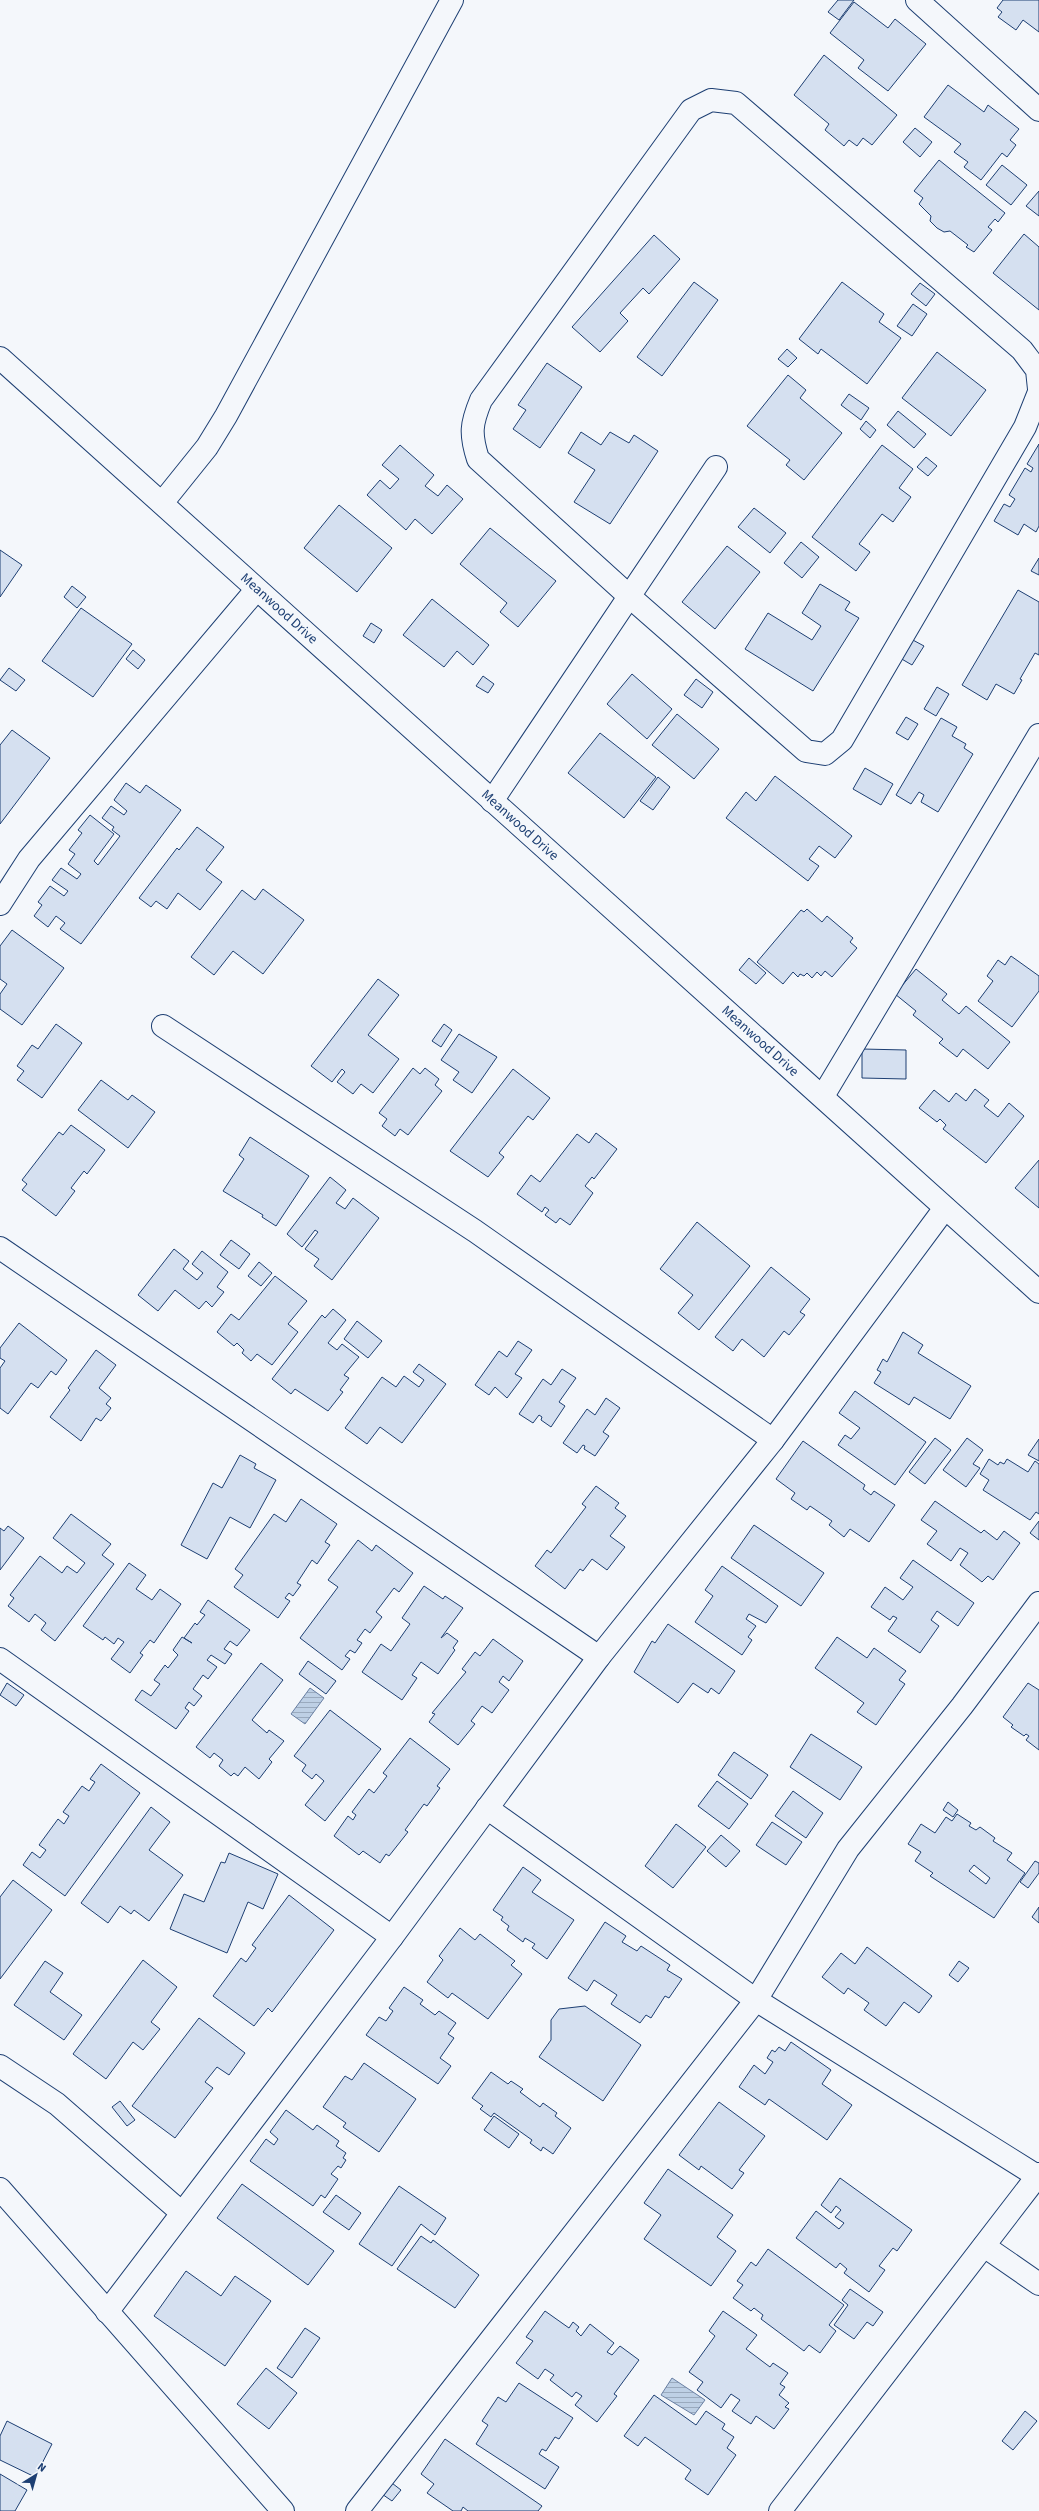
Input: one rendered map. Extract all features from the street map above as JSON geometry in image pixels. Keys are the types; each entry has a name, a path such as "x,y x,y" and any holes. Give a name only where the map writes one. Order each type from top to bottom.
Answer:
{"street":[{"path":"162,502 207,446 226,416 452,0"},
{"path":"917,0 1039,110"},
{"path":"711,100 736,103 1022,350 1037,370 1039,391 1025,426 842,740 825,754 806,751 629,596 478,459 473,441 472,422 481,400 691,110 711,100"},
{"name":"Meanwood Drive","path":"0,358 162,502 256,590 823,1096 1039,1292"},
{"path":"492,801 716,467"},
{"path":"0,904 29,859 256,590"},
{"path":"823,1096 1039,735"},
{"path":"163,1026 474,1231 773,1440"},
{"path":"107,2312 392,1937 599,1657 773,1440 945,1208"},
{"path":"0,1248 599,1657"},
{"path":"357,2511 756,2000 848,1849 962,1706 1039,1602"},
{"path":"0,1659 392,1937"},
{"path":"488,1808 756,2000 1038,2175 780,2511"},
{"path":"0,2066 56,2104 182,2213"},
{"path":"0,2189 283,2511"},
{"path":"984,2246 1039,2284"}],"water":[{"path":"310,1688 324,1698 305,1724 291,1714"},
{"path":"672,2378 705,2400 694,2415 661,2395"}],"building":[{"path":"838,0 854,0 839,20 828,12"},
{"path":"1003,0 1039,0 1039,32 1023,20 1016,30 998,17 1002,12 997,8"},
{"path":"854,2 888,28 895,19 926,44 888,91 858,68 864,60 830,33"},
{"path":"824,55 897,115 872,145 863,138 857,146 849,140 844,146 825,130 829,124 794,95"},
{"path":"948,85 984,112 988,105 1019,129 1010,140 1016,145 1007,157 1002,153 981,180 964,167 968,162 954,152 961,144 924,117"},
{"path":"915,128 932,142 920,157 903,142"},
{"path":"939,160 1005,213 998,222 995,219 988,227 992,230 974,252 966,247 968,245 950,231 944,232 930,221 931,216 919,204 923,198 914,191"},
{"path":"1002,165 1027,185 1011,205 986,185"},
{"path":"1039,191 1039,216 1026,206"},
{"path":"1024,234 1039,247 1039,310 993,273"},
{"path":"654,235 680,259 649,294 643,288 620,313 628,321 600,352 572,327"},
{"path":"694,282 718,300 662,376 637,357"},
{"path":"842,282 884,314 879,322 901,338 867,384 821,349 818,354 799,339"},
{"path":"920,283 935,294 926,306 911,294"},
{"path":"913,304 927,314 912,336 897,326"},
{"path":"787,349 797,358 788,367 778,359"},
{"path":"937,352 986,390 951,436 902,398"},
{"path":"547,363 582,387 540,448 513,429 526,410 518,405"},
{"path":"788,375 806,390 800,398 842,433 804,480 786,465 790,460 747,426"},
{"path":"849,394 869,408 861,420 841,405"},
{"path":"898,411 926,434 914,448 887,425"},
{"path":"866,421 876,430 870,438 860,429"},
{"path":"581,432 601,445 610,432 629,443 634,435 658,451 610,524 574,502 595,470 568,453"},
{"path":"1039,444 1039,526 1036,532 1024,524 1018,535 994,521 1004,504 1010,507 1015,499 1009,495 1025,468 1031,472 1033,468 1027,464"},
{"path":"400,445 434,475 425,486 438,496 447,485 463,499 432,534 415,519 406,530 367,495 380,480 390,489 399,479 382,465"},
{"path":"882,445 913,469 899,488 911,497 893,522 882,514 859,544 870,552 856,571 812,537"},
{"path":"926,457 937,466 928,476 917,467"},
{"path":"339,505 392,548 357,592 304,548"},
{"path":"754,508 786,533 770,553 738,527"},
{"path":"490,528 556,581 518,627 500,612 507,603 460,564"},
{"path":"801,542 819,557 802,578 784,563"},
{"path":"727,546 760,572 715,629 682,602"},
{"path":"0,550 22,565 0,597"},
{"path":"1039,558 1039,575 1031,571"},
{"path":"820,584 850,602 845,610 859,618 813,691 745,649 768,613 812,640 821,626 802,613"},
{"path":"72,586 86,597 77,608 64,597"},
{"path":"1018,590 1039,602 1039,655 1035,653 1020,679 1022,680 1014,694 996,684 987,700 962,685"},
{"path":"432,599 489,645 473,665 457,651 444,667 403,635"},
{"path":"81,608 132,644 93,697 42,661"},
{"path":"371,623 382,630 374,643 363,636"},
{"path":"911,639 924,646 912,665 900,658"},
{"path":"133,650 145,660 138,669 126,659"},
{"path":"9,668 25,680 16,691 0,680"},
{"path":"632,674 672,709 647,739 607,704"},
{"path":"483,676 494,684 488,693 476,686"},
{"path":"696,679 713,692 702,708 684,695"},
{"path":"937,687 949,694 936,716 924,709"},
{"path":"677,714 719,749 694,779 652,745"},
{"path":"906,717 918,724 908,740 896,733"},
{"path":"941,718 957,727 952,736 966,744 964,748 973,754 938,812 921,802 924,795 919,792 911,804 896,795"},
{"path":"12,730 50,758 0,824 0,745"},
{"path":"600,733 656,777 624,818 568,773"},
{"path":"865,768 893,784 881,805 853,789"},
{"path":"775,776 852,836 835,858 819,846 809,859 819,866 808,881 726,818 746,792 756,801"},
{"path":"658,777 670,787 653,810 640,801"},
{"path":"126,783 140,793 146,785 181,810 81,944 60,929 65,923 56,916 48,927 34,916 42,905 38,902 50,886 64,896 68,891 52,880 61,868 77,879 81,874 68,864 75,854 69,850 82,833 78,830 90,815 114,834 94,861 98,865 120,836 112,830 114,827 102,818 111,806 124,815 127,811 114,800"},
{"path":"197,827 224,847 206,870 222,882 200,910 178,893 167,909 156,901 151,907 139,898 177,848 179,850"},
{"path":"263,889 304,920 263,974 233,951 214,975 191,957 242,890 255,900"},
{"path":"807,909 822,922 827,916 853,938 850,942 857,948 832,977 825,971 821,976 817,972 812,978 807,973 804,976 800,974 798,977 793,972 783,984 757,962 801,910 804,912"},
{"path":"12,930 64,968 22,1025 0,1009 0,994 7,984 0,979 0,946"},
{"path":"1011,956 1039,976 1039,991 1012,1027 978,1001 993,981 987,976 998,960 1005,965"},
{"path":"749,958 766,973 756,984 739,970"},
{"path":"916,969 947,994 942,1000 959,1014 966,1006 1010,1042 988,1069 963,1049 957,1057 939,1043 943,1039 913,1015 916,1011 895,994"},
{"path":"378,979 399,995 368,1035 399,1059 373,1093 361,1084 353,1094 337,1082 345,1072 342,1069 332,1082 311,1066"},
{"path":"56,1024 82,1043 42,1098 17,1080 24,1071 17,1066 32,1045 38,1049"},
{"path":"444,1024 452,1030 441,1047 432,1041"},
{"path":"459,1034 497,1057 472,1093 453,1080 459,1072 441,1060"},
{"path":"862,1049 906,1050 906,1079 862,1078"},
{"path":"413,1068 420,1074 425,1068 439,1079 435,1085 442,1091 408,1135 400,1129 395,1136 382,1126 387,1119 379,1113"},
{"path":"513,1069 550,1098 533,1120 528,1116 499,1153 504,1157 488,1177 450,1151"},
{"path":"101,1080 128,1100 132,1095 155,1112 128,1148 78,1110"},
{"path":"975,1089 989,1100 984,1106 998,1117 1009,1103 1024,1116 986,1163 943,1129 946,1125 940,1119 937,1122 919,1108 934,1090 949,1102 956,1093 966,1101"},
{"path":"71,1125 105,1150 87,1174 84,1171 71,1188 75,1191 56,1216 22,1190 27,1184 22,1180 59,1132 63,1135"},
{"path":"596,1133 617,1149 594,1179 592,1177 585,1186 593,1193 570,1225 560,1218 556,1223 545,1215 549,1210 545,1207 542,1212 517,1194 531,1175 540,1182 577,1134 589,1143"},
{"path":"250,1137 309,1176 276,1226 262,1217 263,1215 223,1191 244,1159 239,1155"},
{"path":"1039,1160 1039,1208 1015,1188"},
{"path":"330,1177 346,1190 336,1203 345,1209 353,1198 379,1218 332,1280 314,1266 319,1259 305,1249 318,1232 315,1230 302,1247 287,1234"},
{"path":"697,1222 750,1266 699,1330 678,1313 693,1295 660,1269"},
{"path":"231,1240 250,1254 239,1269 220,1255"},
{"path":"174,1249 189,1261 183,1269 197,1280 203,1273 192,1264 202,1251 228,1272 217,1287 224,1292 212,1307 206,1301 199,1309 175,1290 158,1311 138,1295"},
{"path":"259,1262 272,1273 261,1286 248,1276"},
{"path":"771,1267 810,1299 800,1312 805,1315 789,1335 784,1331 764,1357 742,1339 733,1351 715,1337"},
{"path":"275,1276 307,1301 288,1324 298,1332 272,1365 257,1354 251,1361 242,1353 244,1350 237,1343 234,1346 217,1332 231,1314 239,1320"},
{"path":"333,1309 346,1320 328,1343 337,1350 342,1344 359,1357 344,1375 349,1378 340,1390 343,1392 328,1411 295,1389 291,1394 272,1379 322,1315 325,1318"},
{"path":"357,1321 382,1341 368,1358 344,1339"},
{"path":"19,1323 67,1360 56,1375 51,1371 38,1388 31,1383 8,1414 0,1408 0,1368 5,1361 0,1358 0,1348"},
{"path":"903,1332 923,1345 918,1353 971,1386 950,1419 914,1397 909,1405 874,1383 881,1372 877,1370 883,1359 887,1362"},
{"path":"518,1341 532,1350 515,1374 522,1378 507,1398 495,1387 489,1395 475,1385 499,1351 507,1357"},
{"path":"96,1350 116,1365 99,1388 111,1398 106,1404 111,1408 101,1421 96,1418 81,1441 50,1417 70,1390 68,1388"},
{"path":"419,1364 446,1384 402,1443 380,1427 367,1444 345,1428 382,1377 396,1387 404,1376 419,1387 424,1380 413,1372"},
{"path":"562,1369 576,1378 559,1402 565,1406 551,1427 541,1420 542,1417 539,1415 533,1423 519,1414 543,1379 551,1385"},
{"path":"855,1391 926,1442 895,1485 838,1445 845,1435 851,1439 860,1428 839,1413"},
{"path":"606,1398 620,1408 603,1432 609,1436 595,1456 584,1449 585,1446 583,1445 577,1453 563,1443 587,1409 595,1415"},
{"path":"935,1438 951,1450 925,1484 909,1472"},
{"path":"967,1438 983,1450 973,1464 980,1468 966,1487 943,1470"},
{"path":"1039,1439 1039,1461 1028,1455"},
{"path":"803,1441 865,1485 863,1489 871,1495 874,1491 895,1505 869,1542 850,1529 844,1537 829,1525 832,1521 810,1506 807,1510 791,1499 795,1493 776,1479"},
{"path":"240,1455 256,1464 254,1468 276,1480 250,1528 230,1517 207,1559 181,1545 213,1483 222,1488"},
{"path":"989,1459 998,1465 1000,1462 1004,1464 1007,1459 1028,1472 1035,1461 1039,1464 1039,1514 1036,1512 1030,1520 983,1490 989,1480 980,1474"},
{"path":"596,1486 619,1503 615,1508 626,1516 610,1536 625,1547 607,1570 592,1559 583,1571 580,1569 565,1589 535,1566 547,1550 551,1553 586,1507 582,1504"},
{"path":"301,1499 337,1524 325,1542 330,1545 317,1564 312,1560 297,1583 301,1585 293,1596 289,1593 285,1598 290,1601 278,1618 234,1587 243,1575 235,1569 274,1514 286,1522"},
{"path":"935,1501 981,1533 984,1530 997,1540 1004,1531 1020,1543 993,1580 988,1576 982,1582 960,1565 968,1553 960,1548 951,1561 927,1544 937,1531 921,1520"},
{"path":"71,1514 111,1544 102,1555 114,1564 55,1641 41,1630 46,1623 35,1614 29,1622 8,1606 14,1598 10,1595 40,1556 62,1573 67,1566 77,1573 85,1563 53,1538"},
{"path":"1039,1521 1039,1540 1030,1533"},
{"path":"754,1525 824,1573 801,1606 731,1558"},
{"path":"8,1526 24,1538 0,1570 0,1528 4,1531"},
{"path":"358,1540 372,1551 376,1545 413,1573 399,1592 394,1588 376,1612 382,1617 370,1633 365,1629 357,1640 362,1643 355,1653 350,1650 345,1656 350,1659 342,1670 300,1638 338,1587 328,1580"},
{"path":"913,1560 974,1603 958,1626 937,1611 931,1620 939,1626 920,1653 888,1631 897,1618 893,1616 890,1620 871,1607 885,1587 903,1600 913,1587 900,1578"},
{"path":"129,1563 146,1575 136,1589 152,1600 160,1589 181,1604 154,1643 150,1640 140,1653 143,1655 130,1673 111,1659 124,1642 118,1638 114,1644 105,1637 103,1640 83,1626"},
{"path":"722,1566 778,1606 766,1623 749,1614 746,1619 756,1626 748,1637 752,1640 742,1655 695,1622 713,1596 705,1590"},
{"path":"424,1586 443,1599 445,1596 463,1608 441,1638 447,1633 458,1641 453,1648 455,1650 438,1674 421,1662 412,1675 417,1678 402,1700 362,1672 381,1644 391,1651 410,1624 402,1618"},
{"path":"208,1600 250,1630 237,1646 230,1641 224,1649 232,1654 225,1664 211,1655 207,1660 217,1667 208,1679 203,1675 193,1689 202,1696 194,1706 189,1702 185,1708 189,1711 176,1729 135,1700 142,1690 151,1696 160,1684 154,1680 165,1665 168,1668 178,1655 173,1650 182,1637 192,1643 184,1638 195,1623 197,1625 205,1615 200,1612"},
{"path":"668,1624 735,1671 719,1694 711,1688 708,1693 693,1683 678,1703 634,1672 652,1641 655,1643"},
{"path":"837,1637 867,1658 874,1648 906,1671 899,1680 905,1684 876,1725 857,1712 864,1703 815,1668"},
{"path":"493,1639 523,1661 509,1681 503,1676 499,1682 509,1690 492,1713 482,1706 471,1721 475,1724 458,1745 429,1722 435,1714 432,1713 466,1672 462,1669 475,1652 480,1656"},
{"path":"308,1661 336,1681 326,1694 299,1674"},
{"path":"261,1663 283,1680 252,1720 267,1733 269,1730 284,1741 269,1759 272,1762 259,1779 245,1767 238,1776 234,1773 231,1776 219,1766 223,1760 214,1753 210,1758 196,1747"},
{"path":"7,1683 24,1695 16,1706 0,1695"},
{"path":"1028,1683 1039,1690 1039,1750 1026,1740 1029,1736 1026,1734 1024,1736 1011,1727 1013,1725 1003,1717"},
{"path":"330,1710 381,1749 325,1821 305,1805 324,1781 316,1774 312,1779 302,1771 306,1765 294,1756"},
{"path":"811,1734 862,1767 840,1800 790,1767"},
{"path":"410,1738 450,1769 437,1786 440,1788 427,1806 424,1804 405,1830 408,1832 389,1856 386,1854 380,1863 363,1851 359,1855 334,1836 348,1816 353,1820 356,1815 352,1812 369,1789 374,1793 387,1776 383,1773"},
{"path":"734,1752 768,1775 751,1799 718,1775"},
{"path":"101,1764 140,1793 65,1896 23,1865 32,1852 40,1858 46,1850 39,1845 58,1819 64,1824 69,1816 63,1812 82,1786 89,1791 95,1782 90,1779"},
{"path":"717,1781 748,1804 729,1829 698,1806"},
{"path":"793,1791 823,1813 806,1838 775,1816"},
{"path":"948,1802 958,1810 953,1817 943,1810"},
{"path":"151,1807 170,1822 149,1850 183,1875 149,1921 134,1910 131,1914 120,1906 108,1923 81,1903"},
{"path":"957,1814 971,1823 969,1826 976,1830 980,1827 995,1838 993,1841 1012,1853 1007,1860 1025,1873 994,1918 930,1876 933,1873 915,1861 921,1852 908,1844 921,1824 935,1833 946,1817 952,1821","holes":["974,1865 990,1878 986,1884 969,1871"]},
{"path":"772,1822 802,1842 786,1865 756,1845"},
{"path":"676,1824 706,1847 673,1888 645,1866"},
{"path":"721,1835 740,1851 726,1867 707,1851"},
{"path":"229,1853 278,1874 263,1909 248,1902 227,1953 170,1929 184,1894 204,1902 221,1862 225,1863"},
{"path":"1035,1861 1039,1863 1039,1873 1028,1888 1020,1882"},
{"path":"523,1867 541,1880 532,1892 574,1920 547,1959 532,1948 535,1944 525,1938 523,1942 507,1930 509,1926 501,1920 503,1917 493,1910"},
{"path":"13,1880 52,1910 0,1979 0,1897"},
{"path":"289,1895 334,1930 272,2012 268,2008 254,2026 213,1996 241,1958 246,1962 256,1948 252,1945"},
{"path":"1039,1907 1039,1923 1032,1917"},
{"path":"605,1922 626,1936 622,1942 637,1951 641,1946 670,1965 667,1970 682,1979 669,1998 665,1996 651,2018 646,2015 640,2023 611,2004 617,1995 594,1980 587,1991 568,1978"},
{"path":"460,1928 475,1940 480,1934 515,1961 511,1965 522,1974 488,2019 452,1993 448,1998 427,1982 443,1960 439,1956"},
{"path":"867,1947 932,1996 919,2013 904,2002 886,2026 864,2010 869,2003 848,1988 844,1994 822,1977 841,1953 855,1964"},
{"path":"143,1960 177,1987 151,2022 160,2029 143,2050 133,2042 106,2079 73,2054"},
{"path":"45,1961 63,1973 50,1992 82,2015 64,2040 14,2005"},
{"path":"959,1961 969,1968 958,1982 949,1975"},
{"path":"404,1987 423,2000 420,2004 435,2015 439,2011 456,2023 448,2034 454,2038 440,2058 451,2066 438,2084 366,2035 379,2017 386,2021 393,2011 389,2008"},
{"path":"585,2006 641,2045 603,2101 539,2057 551,2040 551,2020 559,2009"},
{"path":"199,2018 245,2053 229,2075 217,2067 205,2082 213,2088 175,2138 132,2106"},
{"path":"791,2042 831,2070 822,2084 852,2105 827,2140 769,2099 765,2105 739,2087 754,2065 765,2074 773,2062 767,2058 772,2050 775,2052 779,2047 785,2051"},
{"path":"364,2063 416,2099 379,2152 343,2127 346,2123 323,2107 345,2076 352,2080"},
{"path":"491,2072 508,2084 511,2081 523,2089 520,2092 540,2107 543,2103 557,2113 555,2116 571,2128 553,2154 543,2147 541,2151 530,2143 532,2140 494,2113 491,2117 480,2109 483,2106 472,2098"},
{"path":"120,2101 135,2120 127,2126 112,2107"},
{"path":"719,2102 765,2136 739,2170 744,2173 732,2189 701,2166 699,2170 679,2155"},
{"path":"286,2110 313,2130 317,2125 339,2141 336,2146 346,2153 343,2158 346,2160 341,2168 338,2166 331,2174 338,2179 325,2198 321,2195 313,2206 250,2161 266,2139 274,2145 278,2139 270,2132"},
{"path":"494,2116 519,2134 509,2148 484,2130"},
{"path":"668,2169 733,2215 717,2237 736,2251 711,2286 644,2239 661,2215 644,2203"},
{"path":"840,2178 912,2230 897,2251 893,2248 879,2266 885,2270 869,2292 844,2273 847,2269 840,2263 836,2268 796,2238 816,2211 839,2229 844,2223 835,2217 841,2210 836,2206 831,2213 821,2205"},
{"path":"242,2184 334,2251 308,2285 217,2218"},
{"path":"399,2186 446,2218 435,2235 421,2224 392,2266 359,2244"},
{"path":"336,2195 361,2213 349,2230 323,2212"},
{"path":"421,2236 431,2243 433,2240 479,2275 455,2308 397,2269"},
{"path":"768,2249 844,2305 829,2325 836,2331 820,2353 809,2345 804,2351 761,2319 763,2315 754,2308 751,2311 733,2298 743,2285 737,2281 751,2262 756,2266"},
{"path":"186,2271 221,2296 235,2276 271,2301 225,2366 154,2316"},
{"path":"850,2289 883,2312 873,2326 867,2322 854,2339 834,2325 848,2305 842,2300"},
{"path":"545,2311 569,2328 573,2322 579,2327 576,2331 581,2336 590,2324 614,2343 607,2352 612,2355 620,2346 639,2360 614,2394 617,2396 597,2422 575,2405 582,2396 576,2392 572,2397 550,2380 554,2375 545,2369 538,2379 516,2363 533,2341 526,2337"},
{"path":"723,2311 757,2335 746,2349 770,2367 773,2363 788,2373 780,2384 785,2387 779,2395 789,2403 785,2407 789,2409 774,2429 756,2416 751,2424 732,2411 740,2400 731,2394 721,2408 697,2390 703,2382 689,2372 715,2336 709,2331"},
{"path":"305,2328 320,2338 292,2378 277,2368"},
{"path":"266,2368 297,2393 269,2429 237,2404"},
{"path":"519,2383 573,2418 559,2439 555,2437 546,2451 542,2449 539,2454 559,2467 545,2489 476,2444 488,2425 482,2421 498,2397 506,2402"},
{"path":"654,2395 696,2425 706,2411 725,2424 722,2429 734,2437 727,2448 736,2455 708,2495 685,2479 691,2470 645,2437 638,2446 624,2436"},
{"path":"1025,2411 1037,2421 1013,2450 1002,2441"},
{"path":"7,2421 52,2444 35,2477 0,2460 0,2436"},
{"path":"445,2439 542,2506 538,2511 468,2511 463,2507 461,2511 453,2511 427,2493 434,2484 421,2474"},
{"path":"0,2474 27,2490 15,2511 0,2511"},
{"path":"388,2480 401,2490 392,2501 379,2492"}]}
